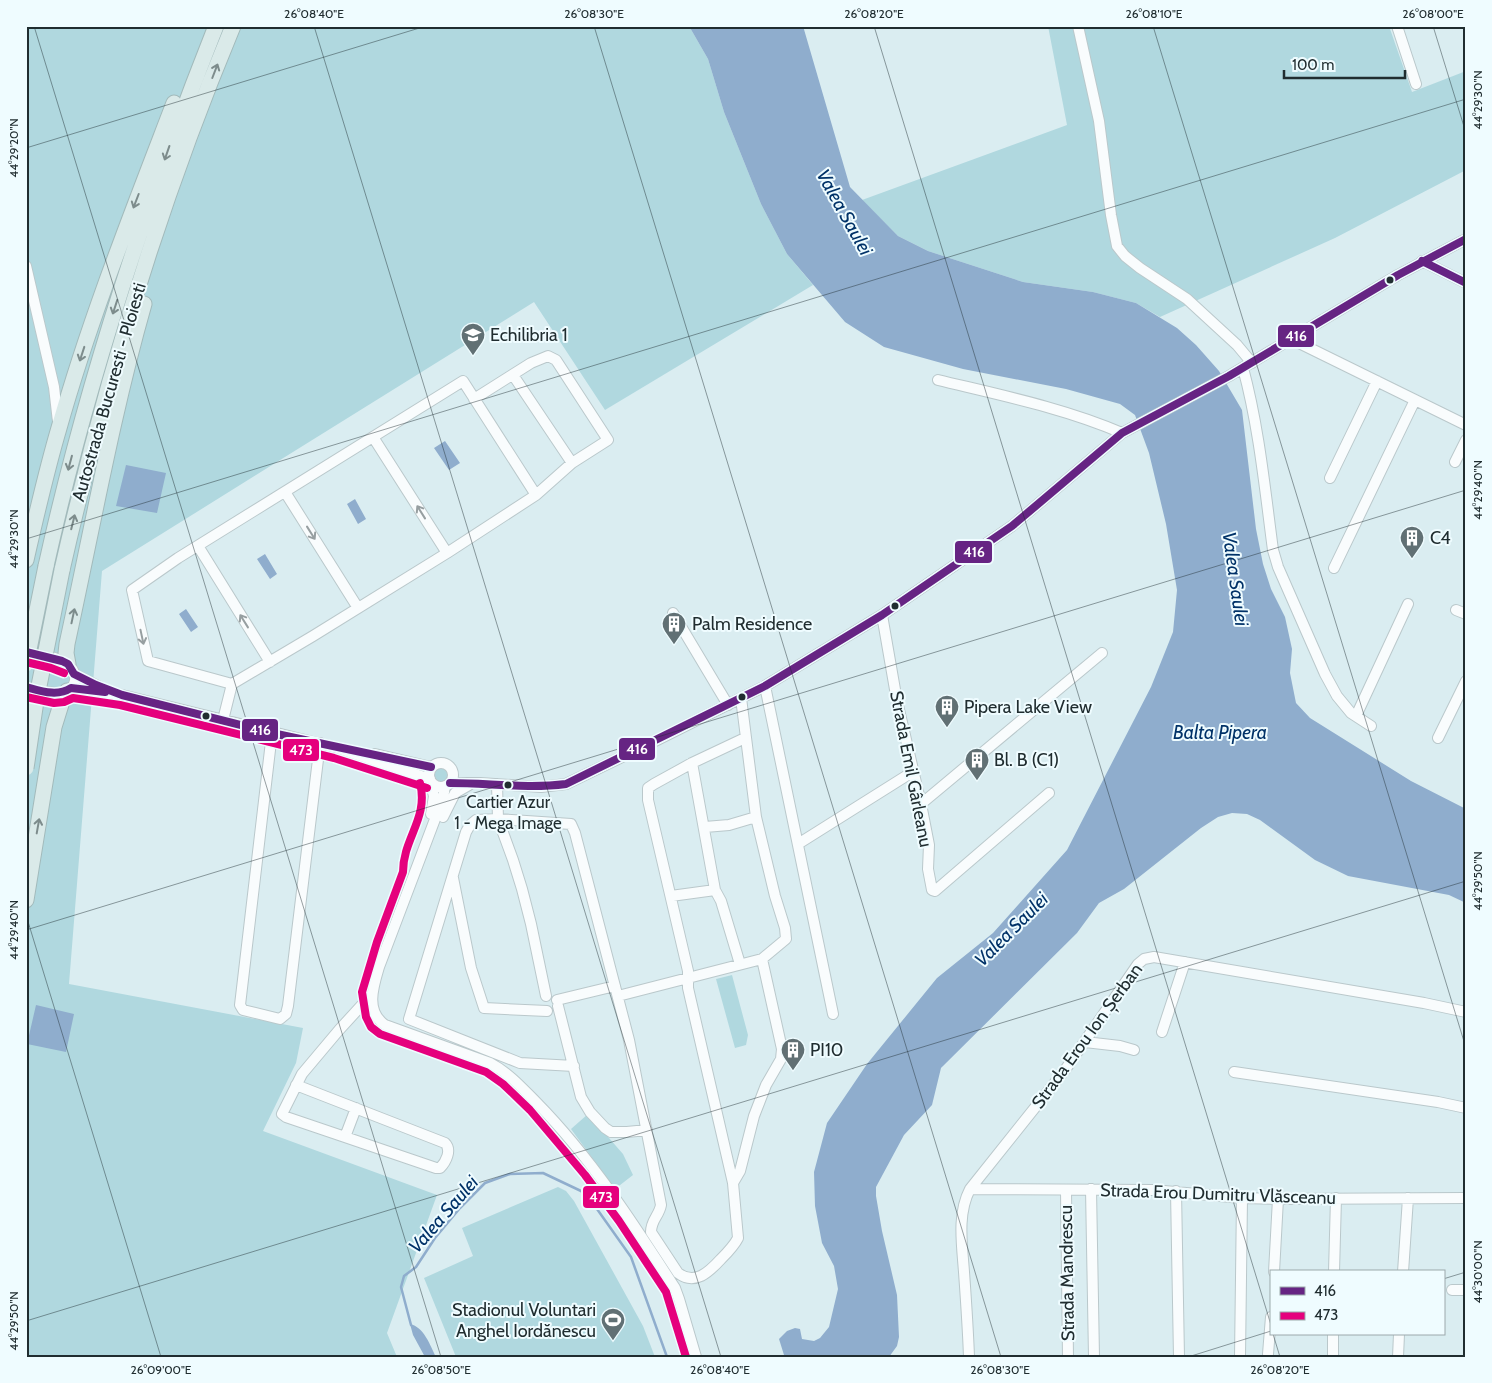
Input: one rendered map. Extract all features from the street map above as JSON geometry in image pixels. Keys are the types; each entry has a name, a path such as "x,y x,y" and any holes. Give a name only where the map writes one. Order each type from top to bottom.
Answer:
{"highway":[{"path":"26,560 59,428 84,346 131,214 207,26"},
{"name":"Autostrada Bucuresti - Ploiesti","path":"26,664 46,566 77,438 116,306 179,118 216,26"},
{"name":"Autostrada Bucuresti - Ploiesti","path":"26,768 36,701 62,570 81,486 108,389 156,236 198,116 233,26"},
{"path":"71,669 66,653 67,644 116,412 135,337 182,180 198,116"},
{"path":"26,900 54,727 63,698 69,690"}],"street":[{"path":"1078,26 1099,121 1110,215 1117,246 1136,265 1187,299 1237,346 1247,366 1248,386 1272,550 1325,674 1337,696 1351,713 1371,726"},
{"path":"1397,26 1416,84"},
{"path":"413,874 419,871 451,798 460,789 476,783 541,787 566,784 765,686 882,615 1012,526 1122,433 1247,366 1422,261 1466,239"},
{"path":"1422,261 1466,283"},
{"path":"26,266 31,307 54,387 59,428"},
{"path":"1291,339 1466,425"},
{"path":"223,720 231,687 447,553 536,495 572,463 608,440 556,360 548,356 531,363 474,399"},
{"path":"513,375 572,463"},
{"path":"938,380 1032,403 1122,433"},
{"path":"231,687 148,661 132,590 198,546 463,381 536,495"},
{"path":"1330,478 1376,381"},
{"path":"1334,568 1415,400"},
{"path":"373,436 447,553"},
{"path":"1455,462 1466,440"},
{"path":"285,492 358,608"},
{"path":"198,546 270,662"},
{"path":"1356,716 1408,604"},
{"path":"673,613 728,705"},
{"name":"Strada Emil Gârleanu","path":"882,615 897,701 914,771 929,846 928,869 934,891 1049,793"},
{"path":"26,652 54,658 96,686 122,695 320,743 421,775 437,786 450,781 472,778 476,783"},
{"path":"921,804 1102,653"},
{"path":"69,690 75,680 71,669"},
{"path":"1438,738 1466,681"},
{"path":"765,686 833,1014"},
{"path":"26,687 57,693 69,690 122,695"},
{"path":"558,1003 687,978 762,959 786,939 785,928 775,896 756,818 741,698"},
{"path":"272,732 240,1005 243,1010 280,1019 286,1014 288,1006 320,743"},
{"path":"574,1066 520,1063 409,1019 466,832 470,824 476,820 498,819 571,824 575,833 629,1040 647,1130 661,1205 660,1211 653,1220 651,1232 678,1273 689,1279 709,1272 735,1244 738,1238 733,1183 688,988 688,971 648,800 648,788 692,763 745,738"},
{"path":"337,748 354,749 431,768"},
{"path":"413,874 413,861 433,806 434,796 429,775 431,768 437,763 445,763 451,767 450,781 386,946 372,994 375,1013 379,1021 385,1025 502,1069 552,1118 599,1175 674,1288 696,1357"},
{"path":"692,763 715,890 721,900 740,964"},
{"path":"798,844 914,771"},
{"path":"497,784 498,819 513,860 529,915 546,996 542,1002 543,1008 547,1011"},
{"path":"705,827 729,825 756,818"},
{"path":"452,877 471,968 484,1008 547,1011 555,1010 558,1003"},
{"path":"671,896 715,890"},
{"name":"Strada Erou Ion Șerban","path":"969,1357 962,1236 964,1204 970,1189 1065,1070 1138,964 1144,959 1154,957 1185,962 1466,1012"},
{"path":"733,1183 740,1171 744,1148 766,1085 781,1059 782,1049 762,959"},
{"path":"1162,1032 1185,962"},
{"path":"296,1084 445,1143 449,1151 443,1165 440,1168 436,1168 286,1117 282,1114 296,1084 302,1074 372,994"},
{"path":"546,996 554,996 558,1003 581,1097 590,1112 611,1132 647,1130"},
{"path":"1085,1042 1120,1046 1134,1050"},
{"path":"1234,1072 1438,1102 1466,1108"},
{"path":"344,1137 356,1108"},
{"name":"Strada Erou Dumitru Vlăsceanu","path":"970,1189 1176,1191 1242,1198 1278,1199 1466,1198"},
{"path":"1091,1189 1094,1357"},
{"name":"Strada Mandrescu","path":"1066,1190 1068,1357"},
{"path":"1176,1191 1179,1357"},
{"path":"1240,1357 1242,1198"},
{"path":"1334,1270 1336,1198"},
{"path":"1404,1270 1408,1198"},
{"path":"1274,1270 1278,1199"},
{"path":"1452,1290 1466,1290"},
{"path":"1268,1354 1270,1329"},
{"path":"1333,1336 1333,1357"},
{"path":"1398,1357 1400,1336"}],"shaded area":[{"path":"26,26 689,26 708,59 724,112 761,204 787,254 813,285 605,410 534,302 102,571 69,984 303,1028 296,1063 263,1131 437,1195 387,1333 397,1357 26,1357"},
{"path":"1048,26 1389,26 1412,92 1466,71 1466,170 1335,238 1160,317 1136,303 1093,292 1023,282 928,251 898,236 862,200 1067,125"},
{"path":"441,767 447,769 449,775 447,781 441,783 435,781 433,775 435,769"},
{"path":"732,975 748,1035 746,1045 735,1048 716,979"},
{"path":"588,1114 623,1154 633,1175 615,1189 571,1129"},
{"path":"558,1187 566,1191 574,1201 643,1326 655,1357 456,1357 424,1278 473,1256 462,1228"}],"water":[{"name":"Balta Pipera","path":"689,26 803,26 850,187 898,236 928,251 1023,282 1093,292 1136,303 1177,328 1196,345 1219,371 1242,410 1256,529 1263,564 1271,589 1285,617 1292,649 1290,673 1296,703 1310,718 1411,781 1466,809 1466,903 1449,895 1348,876 1315,860 1260,820 1247,814 1232,813 1218,817 1201,828 1124,889 1099,903 1077,933 941,1068 932,1105 904,1135 876,1187 882,1231 897,1295 899,1337 897,1346 889,1357 783,1357 779,1339 787,1331 795,1328 800,1329 802,1339 814,1341 820,1338 829,1327 838,1289 834,1266 822,1243 815,1206 814,1172 827,1123 867,1064 937,978 993,933 1067,850 1151,687 1173,632 1177,590 1166,524 1149,453 1135,415 1120,404 1066,389 963,369 884,347 845,322 787,254 761,204 724,112 708,59"},
{"path":"445,441 460,463 449,470 434,448"},
{"path":"126,465 166,473 157,513 116,506"},
{"path":"355,499 366,519 358,524 347,504"},
{"path":"265,554 277,574 270,579 257,559"},
{"path":"186,609 198,627 191,632 179,614"},
{"path":"36,1005 74,1014 66,1052 27,1044"},
{"path":"410,1324 423,1333 436,1357 425,1357 413,1335"}],"waterway":[{"name":"Valea Saulei","path":"411,1325 401,1287 404,1276 416,1267 435,1238 460,1208 485,1183 510,1174 543,1173 581,1191 597,1209 631,1257 667,1357"}],"transit line":[{"name":"416","path":"450,783 522,786 566,784 765,686 882,615 1012,526 1122,433 1229,376 1398,275 1466,239"},
{"name":"416","path":"1422,261 1466,283"},
{"name":"416","path":"26,652 62,661 68,664 74,674 122,695 272,733 431,767"},
{"name":"473","path":"26,662 64,673"},
{"name":"416","path":"26,687 55,693 71,688 105,692"},
{"name":"473","path":"26,697 54,703 64,702 73,698 120,705 334,758 427,788"},
{"name":"473","path":"420,783 422,795 419,818 407,849 403,872 377,942 362,992 366,1017 371,1027 380,1034 486,1072 503,1084 530,1110 585,1175 619,1221 666,1292 686,1357"}],"place":[{"name":"Echilibria 1","path":"473,356"},
{"name":"C4","path":"1412,559"},
{"name":"Palm Residence","path":"674,645"},
{"name":"Pipera Lake View","path":"947,728"},
{"name":"Bl. B (C1)","path":"977,781"},
{"name":"Cartier Azur 1 - Mega Image","path":"508,785"},
{"name":"PI10","path":"793,1071"},
{"name":"Stadionul Voluntari Anghel Iordănescu","path":"613,1341"}]}
